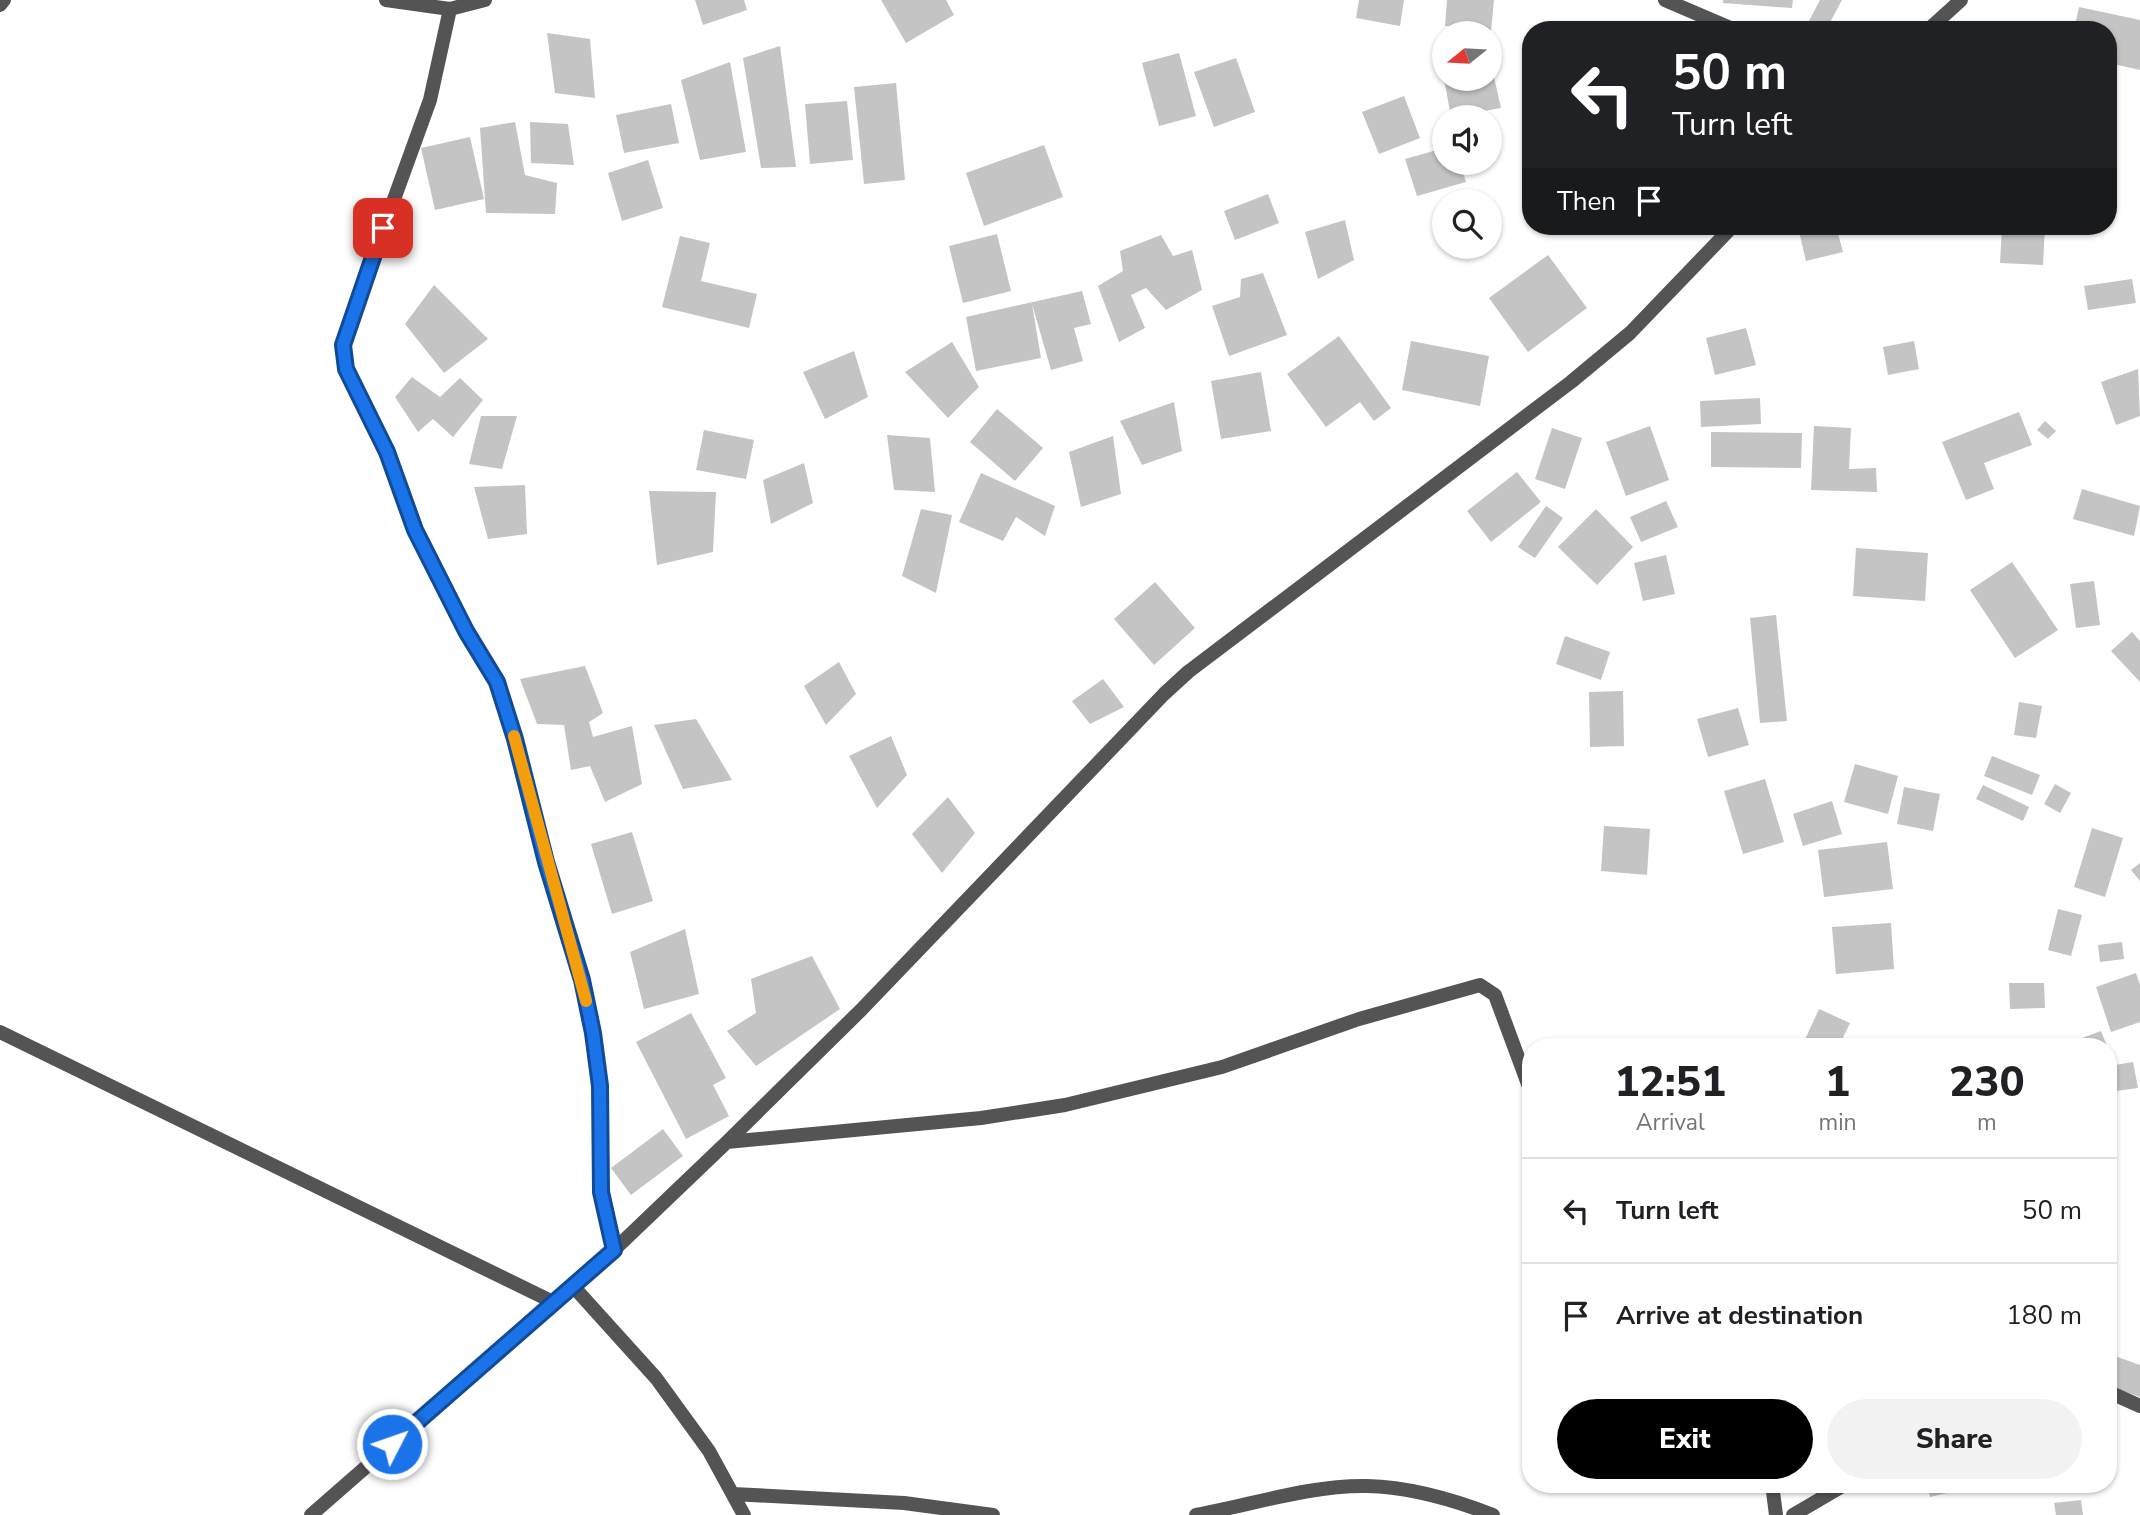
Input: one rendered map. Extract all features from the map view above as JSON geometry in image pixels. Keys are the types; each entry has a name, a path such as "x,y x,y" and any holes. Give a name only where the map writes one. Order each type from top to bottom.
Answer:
{"street":[{"path":"0,5 4,0"},
{"path":"386,0 450,9 485,0"},
{"path":"1665,0 1714,21"},
{"path":"1938,21 1961,0"},
{"path":"450,9 430,100 347,329 343,356 354,388 387,452 415,530 466,631 497,682 515,739 546,862 582,980 593,1033 601,1109 601,1192 614,1250"},
{"path":"311,1515 614,1250 727,1142 861,1010 1164,694 1571,382 1630,333 1723,235"},
{"path":"727,1142 981,1118 1065,1105 1222,1068 1359,1019 1480,985 1495,995 1522,1068"},
{"path":"0,1031 553,1301"},
{"path":"572,1286 656,1378 709,1451 744,1515"},
{"path":"2117,1396 2140,1406"},
{"path":"1196,1515 1321,1490 1364,1486 1431,1494 1493,1515"},
{"path":"1773,1493 1776,1515"},
{"path":"1793,1515 1831,1493"},
{"path":"733,1494 904,1503 993,1515"}],"building":[{"path":"695,0 744,0 747,10 703,25"},
{"path":"881,0 946,0 954,15 906,43"},
{"path":"1359,0 1404,0 1400,26 1356,18"},
{"path":"1447,0 1494,0 1492,21 1445,21"},
{"path":"1723,0 1793,0 1792,8 1723,3"},
{"path":"1820,0 1842,0 1831,21 1809,21"},
{"path":"2079,7 2140,20 2140,70 2117,65 2117,21 2076,21"},
{"path":"547,33 590,39 595,98 555,93"},
{"path":"780,46 796,167 761,168 743,58"},
{"path":"1179,53 1196,116 1159,126 1142,63"},
{"path":"1236,58 1255,112 1214,127 1194,72"},
{"path":"730,62 746,152 700,160 681,80"},
{"path":"896,83 905,180 864,184 854,87"},
{"path":"1446,91 1497,91 1500,105 1449,105"},
{"path":"1404,96 1420,138 1379,154 1362,112"},
{"path":"847,101 853,160 810,164 805,104"},
{"path":"671,104 679,143 624,153 616,115"},
{"path":"515,122 525,175 557,183 555,214 486,213 480,128"},
{"path":"530,122 568,124 574,165 531,163"},
{"path":"470,137 484,199 435,210 421,148"},
{"path":"1044,145 1063,197 984,226 966,173"},
{"path":"1432,151 1432,175 1464,175 1466,182 1432,189 1432,192 1417,196 1405,159"},
{"path":"648,160 663,208 622,221 608,173"},
{"path":"1268,194 1279,223 1235,240 1224,211"},
{"path":"1345,220 1354,260 1318,279 1305,232"},
{"path":"997,234 1011,291 963,303 949,246"},
{"path":"1161,235 1173,256 1192,250 1202,290 1166,310 1146,288 1131,295 1145,328 1119,342 1098,286 1123,271 1120,251"},
{"path":"1800,235 1838,235 1843,252 1806,261"},
{"path":"2002,235 2045,235 2043,265 2000,263"},
{"path":"680,236 710,243 701,281 757,294 749,328 662,307"},
{"path":"1548,255 1587,308 1528,352 1489,298"},
{"path":"1263,273 1287,335 1229,356 1212,306 1240,297 1241,279"},
{"path":"2132,279 2136,303 2088,310 2084,286"},
{"path":"434,285 488,339 444,373 405,324"},
{"path":"1082,291 1091,324 1074,328 1083,361 1051,370 1032,304 1041,358 976,371 966,317"},
{"path":"1746,328 1756,365 1715,375 1706,338"},
{"path":"1339,336 1391,408 1374,421 1360,402 1326,427 1287,374"},
{"path":"1411,341 1489,356 1480,406 1402,390"},
{"path":"1914,341 1919,369 1888,375 1883,347"},
{"path":"952,342 979,387 948,418 905,372"},
{"path":"854,351 868,397 825,419 803,372"},
{"path":"2138,369 2140,416 2116,425 2101,382"},
{"path":"1261,372 1271,431 1221,439 1211,381"},
{"path":"412,377 440,397 460,378 483,400 453,437 433,419 418,432 395,397"},
{"path":"1760,398 1761,424 1701,427 1700,401"},
{"path":"1174,402 1182,451 1142,465 1120,421"},
{"path":"997,409 1043,448 1015,481 970,442"},
{"path":"2019,412 2032,445 1984,463 1994,489 1966,500 1942,442"},
{"path":"481,416 517,416 502,469 469,464"},
{"path":"2045,421 2056,431 2048,439 2037,430"},
{"path":"1650,426 1669,480 1626,496 1606,442"},
{"path":"1814,426 1851,428 1849,469 1876,468 1877,492 1811,490"},
{"path":"1552,428 1582,438 1565,489 1535,479"},
{"path":"704,430 754,440 746,479 696,470"},
{"path":"1711,432 1802,433 1801,468 1711,467"},
{"path":"887,435 930,438 935,492 894,490"},
{"path":"1113,436 1121,494 1081,507 1069,452"},
{"path":"804,463 813,503 771,524 763,480"},
{"path":"1517,472 1541,502 1491,542 1467,511"},
{"path":"981,473 1055,506 1045,536 1016,517 1003,541 959,522"},
{"path":"525,485 527,534 488,539 474,487"},
{"path":"2082,489 2140,506 2134,536 2073,519"},
{"path":"649,491 716,492 713,552 657,565"},
{"path":"1666,501 1678,527 1641,542 1630,517"},
{"path":"1546,506 1563,518 1535,558 1518,547"},
{"path":"921,509 952,515 936,593 902,576"},
{"path":"1596,509 1633,547 1597,585 1558,547"},
{"path":"1856,548 1928,553 1925,601 1853,596"},
{"path":"1666,555 1675,594 1643,601 1634,563"},
{"path":"2012,562 2058,630 2015,658 1970,590"},
{"path":"2094,581 2100,625 2076,628 2070,584"},
{"path":"1155,582 1195,628 1154,665 1114,619"},
{"path":"1776,615 1787,721 1760,723 1750,618"},
{"path":"2132,632 2140,641 2140,682 2111,651"},
{"path":"1565,636 1610,652 1601,680 1556,664"},
{"path":"839,662 856,694 826,725 804,686"},
{"path":"585,666 603,713 589,722 593,737 632,726 642,784 605,802 590,766 571,770 564,725 537,724 520,679"},
{"path":"1103,679 1124,707 1090,724 1072,701"},
{"path":"1623,691 1624,746 1590,747 1589,692"},
{"path":"2019,702 2042,706 2036,738 2014,735"},
{"path":"1738,708 1749,745 1708,757 1697,719"},
{"path":"696,719 732,780 683,789 654,725"},
{"path":"891,736 907,775 877,808 849,756"},
{"path":"1992,756 2040,775 2032,795 1984,776"},
{"path":"1855,764 1898,776 1888,814 1844,802"},
{"path":"1765,779 1784,842 1743,854 1724,791"},
{"path":"2055,784 2071,793 2060,813 2044,804"},
{"path":"1983,785 2029,807 2023,821 1976,799"},
{"path":"1904,787 1940,794 1933,831 1897,824"},
{"path":"948,797 975,833 942,873 912,834"},
{"path":"1832,801 1842,834 1803,846 1793,814"},
{"path":"1604,826 1650,829 1647,875 1601,871"},
{"path":"2092,828 2123,838 2105,897 2074,887"},
{"path":"632,832 653,901 612,914 591,844"},
{"path":"1887,842 1893,889 1824,897 1818,850"},
{"path":"2140,863 2140,881 2131,870"},
{"path":"2058,909 2082,915 2071,956 2048,950"},
{"path":"1891,923 1894,969 1836,974 1832,927"},
{"path":"685,929 699,994 644,1009 630,952"},
{"path":"2122,942 2124,959 2100,962 2098,945"},
{"path":"812,956 840,1009 756,1066 727,1031 756,1013 751,979"},
{"path":"2136,973 2140,985 2140,1022 2111,1032 2096,987"},
{"path":"2009,983 2044,983 2045,1008 2010,1009"},
{"path":"1819,1009 1850,1023 1843,1038 1806,1038"},
{"path":"691,1013 726,1078 713,1085 729,1116 686,1139 636,1042"},
{"path":"2101,1031 2104,1038 2082,1038"},
{"path":"2133,1062 2138,1088 2117,1091 2117,1065"},
{"path":"663,1129 683,1156 631,1195 611,1168"},
{"path":"2117,1357 2140,1365 2140,1397 2117,1389"},
{"path":"1929,1493 1947,1493 1930,1497"},
{"path":"2081,1500 2083,1515 2056,1515 2054,1503"}],"slow traffic":[{"path":"514,736 546,862 586,1001"}],"route":[{"path":"383,228 347,329 343,356 354,388 387,452 415,530 466,631 497,682 515,739 546,862 582,980 593,1033 602,1121 601,1192 614,1250 392,1444"}]}
